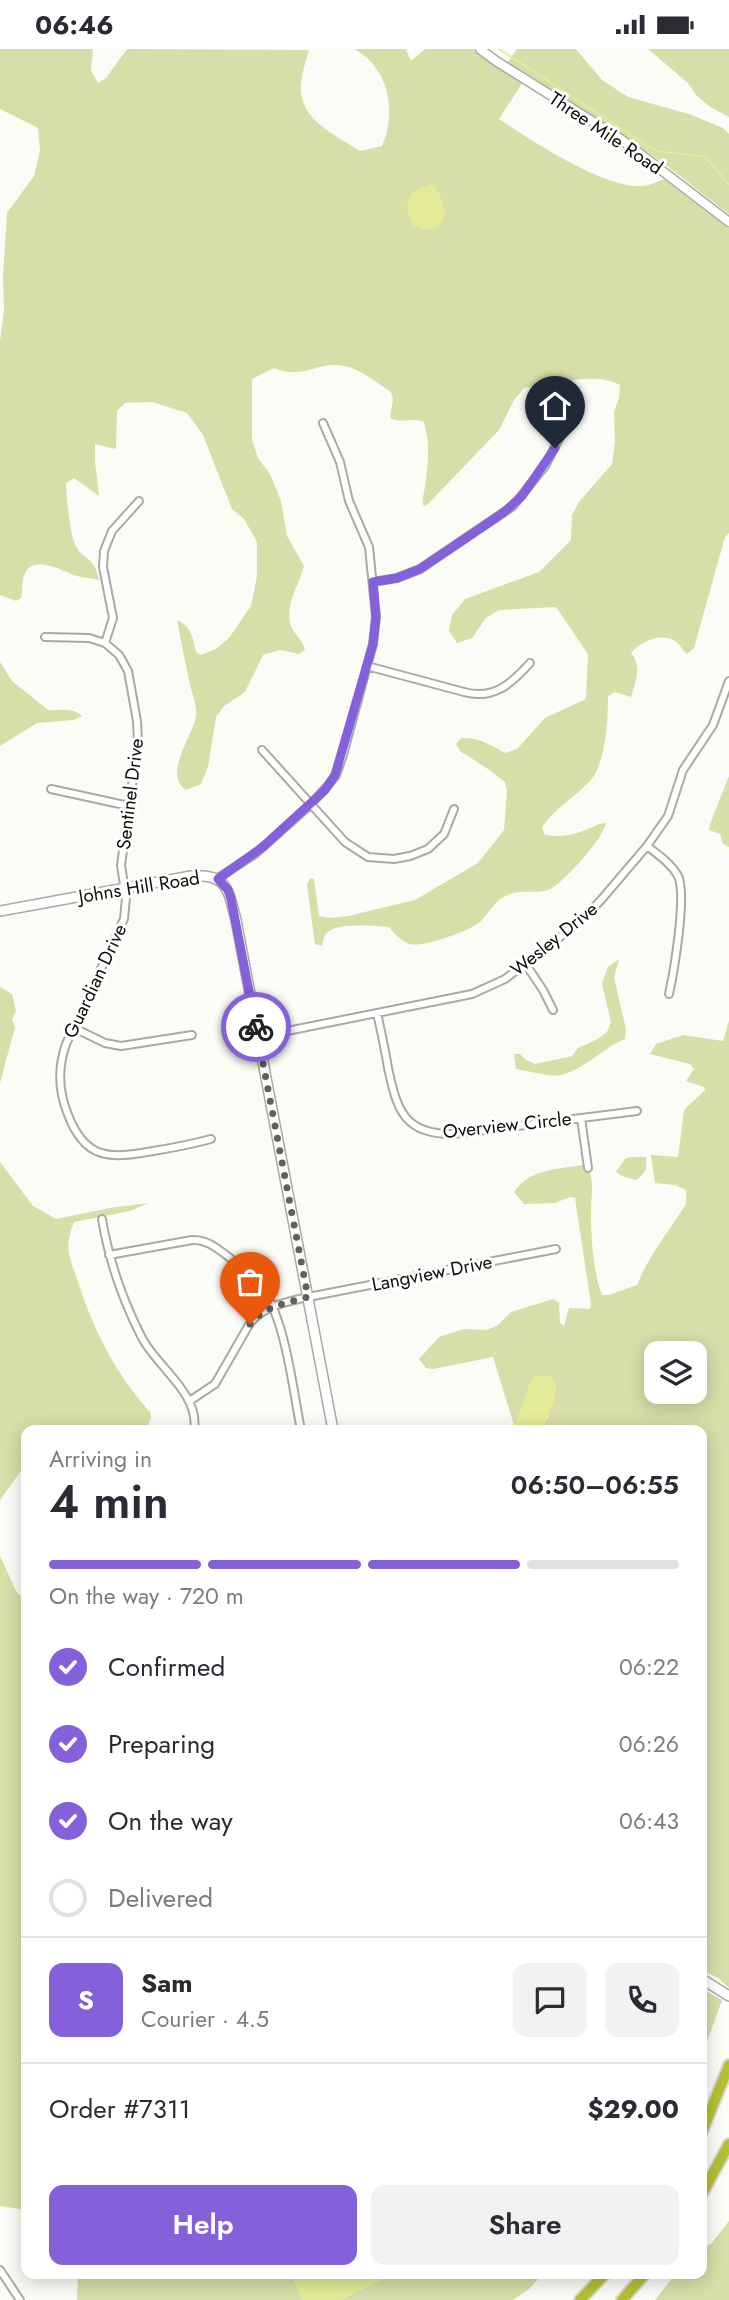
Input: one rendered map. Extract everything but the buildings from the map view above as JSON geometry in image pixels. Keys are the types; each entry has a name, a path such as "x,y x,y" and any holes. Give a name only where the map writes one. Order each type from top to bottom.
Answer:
{"highway":[{"path":"707,2120 729,2065"},
{"path":"707,2185 729,2144"},
{"path":"580,2300 600,2279"},
{"path":"622,2300 641,2279"}],"main road":[{"name":"Johns Hill Road","path":"0,911 191,876 208,875 218,879 228,890 332,1425"},
{"path":"707,1982 729,1996"}],"street":[{"name":"Three Mile Road","path":"480,49 628,144 729,222"},
{"path":"218,879 255,854 325,790 338,768 367,666 376,626 369,547 349,501 340,462 323,423"},
{"path":"373,582 397,578 420,569 513,506 545,466 563,431"},
{"path":"45,637 86,638 105,643 113,618 103,567 104,551 112,531 139,501"},
{"name":"Sentinel Drive","path":"105,643 119,655 128,671 137,721 138,742 121,865 125,889"},
{"path":"367,666 480,695 505,688 530,663"},
{"name":"Wesley Drive","path":"257,1037 481,991 501,981 525,963 584,917 647,846 668,816 683,770 710,732 729,681"},
{"path":"262,750 353,849 368,857 384,859 410,856 428,849 443,834 454,809"},
{"path":"51,789 129,806"},
{"path":"647,846 674,869 681,887 677,959 669,994"},
{"name":"Guardian Drive","path":"125,889 126,908 119,933 72,1027 61,1058 61,1091 70,1122 77,1136 87,1146 102,1154 126,1156 211,1139"},
{"path":"525,963 553,1010"},
{"name":"Overview Circle","path":"377,1013 395,1101 409,1121 435,1134 454,1134 637,1111"},
{"path":"72,1027 105,1043 121,1046 192,1035"},
{"path":"582,1118 588,1168"},
{"path":"102,1219 113,1269 141,1336 191,1400 195,1425"},
{"path":"109,1255 202,1240 255,1278 263,1289 282,1335 300,1425"},
{"name":"Langview Drive","path":"271,1307 308,1297 556,1249"},
{"path":"191,1400 215,1384 254,1318 271,1307"},
{"path":"0,2270 20,2300"}],"shaded area":[{"path":"0,49 93,49 91,70 98,83 106,78 127,49 309,50 301,83 301,96 305,106 319,124 360,151 382,146 387,133 389,105 387,92 375,67 354,49 406,49 411,61 425,49 473,49 523,82 499,119 569,162 610,180 644,186 665,179 729,228 729,533 725,537 694,648 687,654 675,641 657,638 645,642 631,653 637,669 635,685 631,697 615,692 608,696 605,740 595,773 542,827 544,834 561,836 606,823 584,858 552,888 505,896 475,926 435,941 409,944 389,927 350,926 329,931 322,946 315,944 307,885 310,878 314,879 319,916 330,918 415,900 478,863 504,830 507,791 505,782 460,751 456,744 461,738 467,738 484,742 505,753 517,749 545,718 586,699 588,654 556,607 499,610 486,618 472,638 457,643 449,631 452,615 465,599 539,572 571,540 572,515 579,502 612,464 615,442 614,412 620,385 599,379 586,379 524,388 514,400 499,430 426,506 423,505 423,499 428,451 424,422 390,418 393,399 391,392 357,370 335,365 293,372 274,368 252,379 252,440 258,458 270,474 281,501 287,536 304,566 291,603 289,618 305,650 299,654 280,650 263,655 245,692 224,706 216,717 208,767 201,784 186,790 179,783 178,765 196,711 177,620 188,629 196,652 201,655 216,649 229,638 251,606 257,576 257,542 244,519 232,509 203,435 187,413 152,402 125,403 117,411 116,449 95,444 99,496 74,478 66,483 73,539 81,553 95,566 99,580 37,564 24,574 21,598 16,601 0,595 0,341 4,310 7,213 34,176 40,151 38,128 0,109"},
{"path":"517,49 576,49 602,80 628,97 689,114 723,128 729,134 729,214 663,163 507,63"},
{"path":"648,49 729,49 729,117 709,106 696,95 688,83"},
{"path":"432,184 440,195 446,214 438,228 424,230 413,225 407,203 417,190"},
{"path":"0,662 12,681 48,710 70,710 82,716 74,720 37,723 0,746"},
{"path":"729,776 729,847 723,844 720,834 709,830"},
{"path":"619,959 614,978 626,1029 625,1039 578,1068 561,1075 544,1075 516,1069 514,1054 520,1054 535,1064 572,1056 578,1048 607,1032 611,1022 602,984 608,967"},
{"path":"0,987 12,994 16,1011 12,1019 15,1027 0,1083"},
{"path":"729,1021 729,1988 707,1972 707,1425 543,1425 549,1415 531,1381 514,1425 493,1357 433,1369 426,1368 419,1359 439,1337 464,1329 487,1330 498,1325 511,1312 553,1299 559,1303 560,1323 564,1326 569,1308 590,1309 575,1198 570,1197 555,1203 524,1204 514,1192 520,1184 536,1174 583,1165 586,1173 590,1172 593,1254 602,1295 637,1285 653,1253 686,1204 686,1190 675,1185 655,1183 651,1155 678,1157 684,1110 705,1090 704,1087 686,1081 694,1069 690,1064 650,1054 656,1044 683,1035 723,1041"},
{"path":"646,1157 645,1170 636,1180 616,1172 625,1159"},
{"path":"0,1162 33,1206 56,1219 149,1203 130,1211 74,1222 68,1246 85,1303 100,1337 117,1369 151,1413 151,1419 148,1425 21,1425 21,1471 0,1500"},
{"path":"535,1376 550,1376 556,1384 549,1414 543,1425 513,1425 518,1417"},
{"path":"0,1556 21,1596 21,2209 0,2206"},
{"path":"707,1992 722,2000 707,2042"},
{"path":"729,2221 729,2300 655,2300 671,2279 707,2279 707,2246"},
{"path":"78,2279 294,2279 303,2300 77,2300"},
{"path":"295,2279 383,2279 340,2300 303,2300"},
{"path":"383,2279 538,2279 513,2300 340,2300"}],"waterway":[{"path":"499,49 656,151 706,157 729,185"}],"way so far":[{"path":"250,1324 254,1318 271,1307 308,1297 256,1027"}],"route":[{"path":"256,1027 231,899 228,890 218,879 264,846 311,804 335,775 373,644 376,626 373,582 408,575 420,569 513,506 545,466 555,448"}]}
